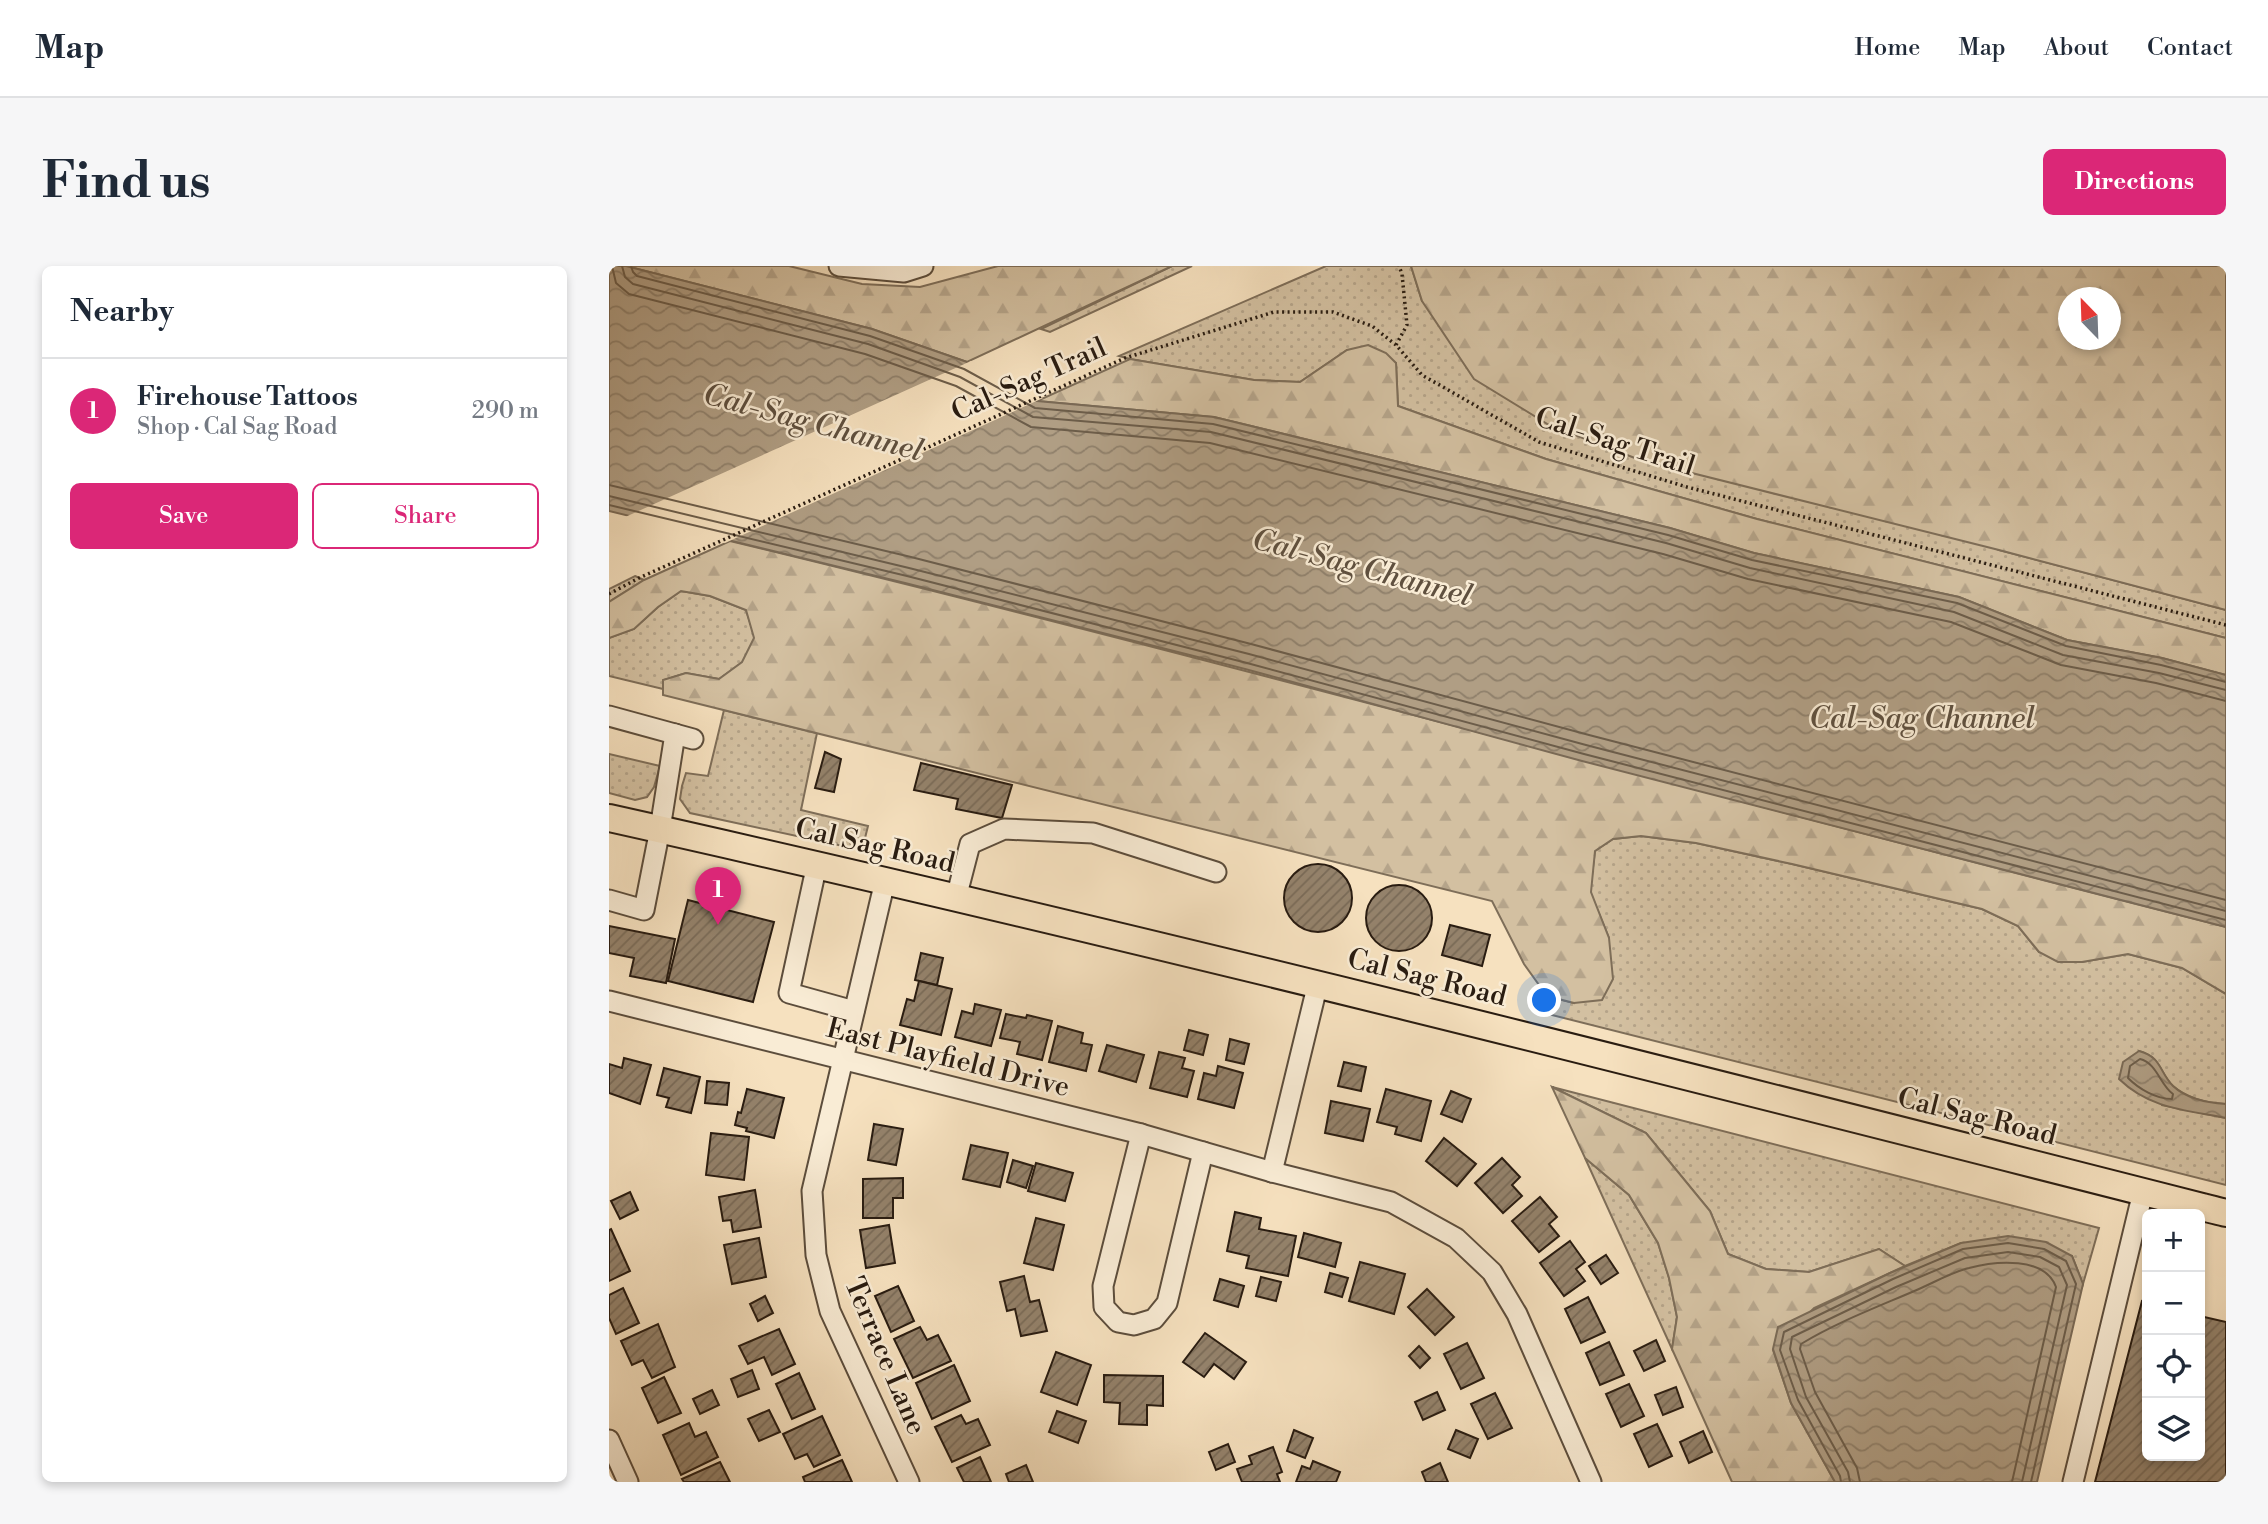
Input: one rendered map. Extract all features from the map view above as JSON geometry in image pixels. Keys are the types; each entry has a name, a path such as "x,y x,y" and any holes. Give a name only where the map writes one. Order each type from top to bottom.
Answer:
{"main road":[{"name":"Cal Sag Road","path":"609,818 817,864 1318,983 2226,1213"}],"street":[{"path":"839,266 904,272 923,266"},
{"path":"609,716 684,736 660,829 644,910 609,900"},
{"path":"956,898 970,844 1004,829 1093,833 1216,872"},
{"path":"817,864 789,993 855,1011"},
{"name":"Terrace Lane","path":"885,881 811,1191 815,1255 830,1311 908,1482"},
{"path":"1272,1172 1318,983"},
{"name":"East Playfield Drive","path":"609,1001 1141,1135 1391,1202 1456,1238 1492,1272 1517,1314 1591,1482"},
{"path":"1141,1135 1103,1286 1104,1307 1118,1322 1134,1325 1154,1319 1167,1303 1203,1152"},
{"path":"2073,1482 2143,1192"},
{"path":"609,1440 628,1482"}],"path":[{"path":"1396,345 1406,325 1399,266"},
{"name":"Cal-Sag Trail","path":"609,594 1125,358 1274,312 1333,312 1372,326 1396,345 1422,375 1539,442 1687,487 2226,625"}],"green space":[{"path":"626,266 789,266 862,284 920,287 998,266 1172,266 967,362 872,329"},
{"path":"1172,266 1192,266 1050,332 1041,329"},
{"path":"1326,266 1411,266 1422,301 1999,550 2226,610 2226,638 1757,519 1546,459 1398,406 1396,363 1347,350 1300,382 1254,380 1119,356"},
{"path":"1411,266 2226,266 2226,610 1640,460 1549,425 1474,379 1422,301"},
{"path":"1368,345 1386,353 1396,363 1398,406 1546,459 1757,519 2226,638 2226,675 2162,658 2067,640 1959,597 1754,553 1670,528 1214,417 1037,401 1130,359 1254,380 1300,382 1347,350"},
{"path":"730,541 1292,683 2226,927 2226,994 2182,968 2128,954 2082,962 2058,962 2039,952 2018,926 1982,909 1696,843 1641,836 1613,839 1595,851 1591,892 1609,938 1613,979 1602,1000 1574,1003 1547,996 1524,964 1492,901 663,695 663,680 686,673 719,679 742,662 754,638 746,610 710,596 681,591 634,629 609,638 609,602 644,580"},
{"path":"635,576 644,580 609,602 609,589"},
{"path":"681,591 710,596 746,610 755,638 743,662 719,679 686,673 664,680 663,689 609,676 609,638 634,629"},
{"path":"724,710 817,733 801,810 868,826 860,846 852,848 690,813 680,799 686,773 708,776"},
{"path":"609,754 660,766 654,787 647,797 635,800 609,793"},
{"path":"1641,836 1696,843 1982,909 2018,926 2039,952 2082,962 2128,954 2182,968 2226,994 2226,1104 2198,1100 2185,1094 2168,1081 2152,1057 2139,1051 2162,1105 2226,1118 2226,1185 1544,1013 1547,996 1574,1003 1609,938 1590,892 1595,851 1613,839"},
{"path":"1552,1087 2099,1228 2083,1284 2072,1256 1961,1243 1905,1266 1879,1249 1809,1272 1766,1269 1728,1254 1710,1211 1646,1133"},
{"path":"1552,1087 1646,1133 1710,1211 1728,1254 1766,1269 1809,1272 1879,1249 1905,1266 1814,1308 1773,1350 1791,1403 1835,1482 1732,1482 1672,1349 1677,1317 1658,1243 1629,1195 1585,1158"},
{"path":"1585,1158 1629,1195 1658,1243 1677,1317 1672,1349"}],"water":[{"name":"Cal-Sag Channel","path":"609,266 626,266 872,329 967,362 1037,401 1214,417 1670,528 1754,553 1959,597 2067,640 2162,658 2226,675 2226,927 1582,761 1245,669 609,511"},
{"path":"2139,1051 2152,1057 2168,1081 2185,1094 2198,1100 2226,1104 2226,1118 2169,1107 2131,1089 2119,1079 2123,1062"},
{"path":"2008,1236 2046,1242 2072,1256 2083,1284 2037,1482 1835,1482 1791,1403 1773,1349 1778,1327 1890,1273 1961,1243"}],"pier":[{"path":"971,361 1038,398 1043,398 725,543 623,518"}],"building":[{"path":"825,752 841,759 834,792 815,788"},
{"path":"921,763 1012,785 1002,818 956,809 958,799 914,790"},
{"path":"1318,864 1331,867 1342,874 1349,885 1352,898 1349,911 1342,922 1331,929 1318,932 1305,929 1294,922 1287,911 1284,898 1287,885 1294,874 1305,867"},
{"path":"1392,885 1406,885 1418,890 1427,899 1432,918 1430,931 1423,942 1406,951 1392,951 1380,946 1371,937 1366,925 1366,911 1371,899 1380,890"},
{"path":"688,900 774,922 753,1002 668,981"},
{"path":"1450,925 1490,935 1482,966 1442,955"},
{"path":"609,926 675,939 666,983 630,976 634,958 609,953"},
{"path":"921,953 943,958 937,985 915,980"},
{"path":"919,981 952,989 941,1035 900,1025 907,999 914,1001"},
{"path":"975,1004 1001,1010 991,1046 955,1037 962,1011 973,1014"},
{"path":"1006,1014 1026,1018 1027,1015 1052,1021 1042,1060 1017,1054 1020,1042 1000,1038"},
{"path":"1058,1026 1083,1033 1081,1043 1092,1045 1086,1071 1049,1062"},
{"path":"1189,1030 1208,1035 1203,1055 1184,1050"},
{"path":"1230,1039 1249,1044 1244,1064 1226,1060"},
{"path":"1107,1045 1144,1055 1136,1082 1099,1071"},
{"path":"1159,1052 1185,1058 1182,1068 1194,1071 1187,1097 1150,1088"},
{"path":"624,1058 651,1065 640,1104 609,1093 609,1064 622,1068"},
{"path":"1344,1062 1366,1067 1361,1091 1338,1086"},
{"path":"1218,1066 1243,1073 1234,1108 1198,1099 1204,1073 1216,1076"},
{"path":"664,1068 700,1077 691,1113 666,1107 669,1098 657,1095"},
{"path":"707,1081 729,1083 727,1105 705,1103"},
{"path":"747,1089 784,1098 774,1138 746,1131 747,1128 735,1125"},
{"path":"1386,1089 1431,1101 1421,1141 1395,1134 1397,1127 1377,1122"},
{"path":"1451,1091 1471,1099 1462,1122 1441,1114"},
{"path":"1331,1101 1370,1109 1363,1141 1325,1133"},
{"path":"874,1124 903,1129 896,1165 868,1160"},
{"path":"711,1133 749,1137 744,1180 706,1175"},
{"path":"1444,1138 1476,1164 1457,1186 1426,1161"},
{"path":"971,1145 1008,1153 1000,1187 963,1179"},
{"path":"1502,1158 1520,1177 1512,1185 1522,1196 1503,1213 1475,1183"},
{"path":"1013,1160 1033,1166 1026,1188 1007,1182"},
{"path":"1036,1163 1073,1173 1065,1201 1028,1191"},
{"path":"903,1178 903,1198 893,1198 893,1218 863,1218 863,1179"},
{"path":"755,1190 761,1227 733,1232 731,1220 723,1221 719,1197"},
{"path":"630,1192 638,1210 620,1219 611,1201"},
{"path":"1540,1197 1557,1217 1549,1224 1559,1236 1539,1252 1512,1221"},
{"path":"1235,1212 1261,1218 1259,1229 1296,1236 1288,1276 1246,1268 1249,1256 1227,1251"},
{"path":"1036,1218 1064,1225 1053,1270 1024,1263"},
{"path":"889,1225 895,1263 866,1268 860,1230"},
{"path":"611,1229 630,1271 609,1281 609,1230"},
{"path":"1304,1233 1341,1243 1335,1267 1298,1257"},
{"path":"759,1238 766,1277 732,1284 724,1245"},
{"path":"1570,1241 1585,1262 1576,1269 1585,1281 1564,1296 1540,1263"},
{"path":"1606,1255 1618,1273 1601,1284 1589,1266"},
{"path":"1360,1262 1405,1274 1394,1314 1349,1301"},
{"path":"1330,1273 1348,1278 1342,1297 1325,1292"},
{"path":"1024,1276 1030,1302 1039,1300 1047,1331 1021,1336 1015,1309 1007,1311 1000,1282"},
{"path":"1261,1277 1281,1282 1276,1301 1256,1296"},
{"path":"1220,1279 1244,1286 1238,1307 1214,1300"},
{"path":"898,1286 914,1321 891,1332 875,1296"},
{"path":"623,1288 639,1323 616,1334 609,1318 609,1295"},
{"path":"1427,1289 1454,1317 1435,1335 1408,1307"},
{"path":"765,1296 773,1313 758,1321 750,1304"},
{"path":"1588,1297 1605,1332 1581,1343 1565,1309"},
{"path":"2142,1301 2142,1461 2205,1461 2205,1317 2226,1322 2226,1482 2095,1482"},
{"path":"658,1324 675,1367 652,1378 643,1360 632,1365 621,1341"},
{"path":"920,1327 927,1340 938,1335 951,1361 913,1378 894,1339"},
{"path":"779,1329 795,1364 772,1375 764,1357 748,1364 739,1346"},
{"path":"1205,1333 1246,1362 1234,1379 1214,1364 1204,1377 1183,1362"},
{"path":"1656,1340 1665,1361 1644,1371 1634,1351"},
{"path":"1609,1342 1624,1375 1600,1385 1586,1353"},
{"path":"1467,1343 1484,1378 1461,1389 1444,1354"},
{"path":"1419,1346 1430,1358 1420,1368 1409,1356"},
{"path":"1056,1352 1091,1365 1077,1405 1041,1392"},
{"path":"954,1365 970,1401 932,1419 916,1383"},
{"path":"752,1370 759,1389 738,1397 731,1379"},
{"path":"799,1373 815,1409 792,1419 776,1384"},
{"path":"1104,1375 1163,1376 1163,1406 1147,1405 1147,1425 1119,1424 1120,1403 1104,1402"},
{"path":"664,1377 681,1413 658,1423 642,1388"},
{"path":"1629,1384 1644,1416 1621,1427 1606,1394"},
{"path":"1676,1387 1683,1407 1663,1415 1655,1395"},
{"path":"712,1390 719,1405 700,1414 693,1399"},
{"path":"1437,1392 1445,1410 1423,1420 1415,1402"},
{"path":"1495,1393 1512,1428 1488,1439 1471,1404"},
{"path":"769,1410 780,1432 759,1441 748,1419"},
{"path":"1057,1411 1086,1421 1078,1443 1049,1432"},
{"path":"961,1415 966,1424 978,1419 990,1445 952,1462 935,1427"},
{"path":"822,1416 840,1455 814,1467 807,1454 795,1459 783,1434"},
{"path":"689,1423 695,1437 706,1432 718,1457 681,1475 663,1435"},
{"path":"1657,1424 1672,1456 1649,1467 1634,1434"},
{"path":"1294,1430 1313,1438 1305,1458 1287,1451"},
{"path":"1456,1430 1478,1439 1470,1458 1448,1449"},
{"path":"1703,1431 1712,1452 1689,1463 1680,1442"},
{"path":"1228,1444 1235,1462 1216,1470 1209,1452"},
{"path":"1273,1447 1282,1472 1277,1474 1280,1482 1242,1482 1237,1469 1252,1464 1249,1456"},
{"path":"980,1457 991,1482 964,1482 957,1468"},
{"path":"842,1460 852,1482 805,1482 803,1477"},
{"path":"1313,1461 1340,1472 1336,1482 1296,1482 1302,1466 1310,1469"},
{"path":"720,1462 730,1482 684,1482 682,1479"},
{"path":"1440,1463 1448,1482 1426,1482 1422,1472"},
{"path":"1026,1465 1033,1482 1009,1482 1006,1474"}],"place":[{"name":"Firehouse Tattoos","path":"718,925"}]}
